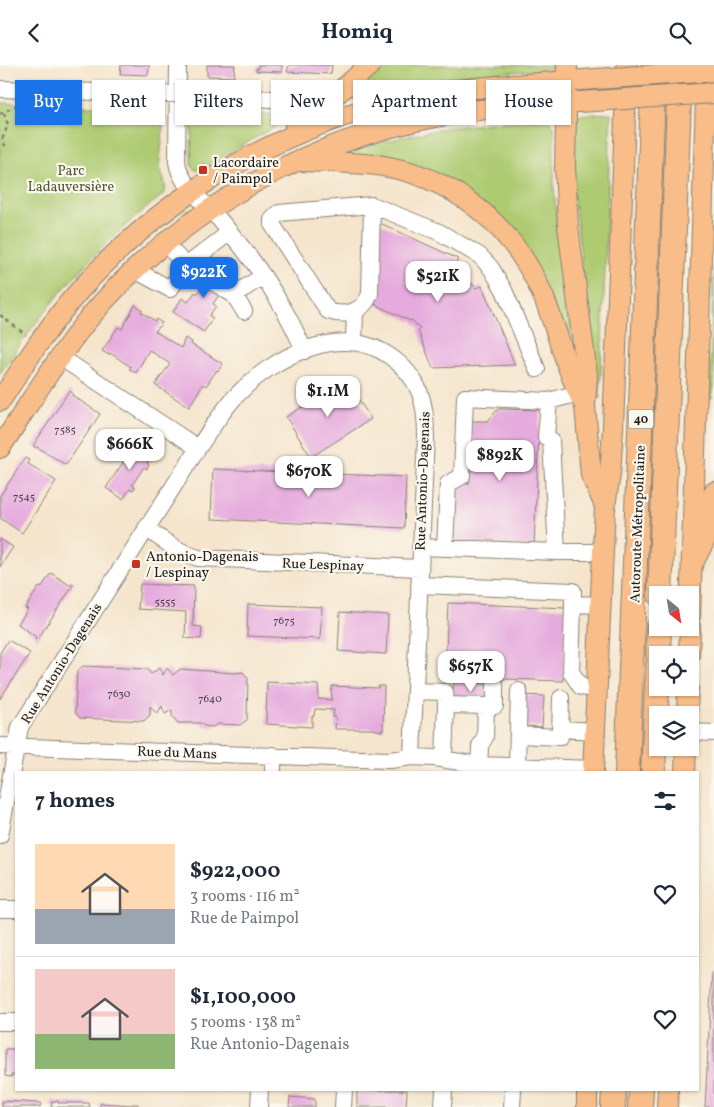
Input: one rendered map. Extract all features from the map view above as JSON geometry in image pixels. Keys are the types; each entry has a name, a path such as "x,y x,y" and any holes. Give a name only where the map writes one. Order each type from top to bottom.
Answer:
{"highway":[{"name":"Autoroute Métropolitaine","path":"627,771 654,65"},
{"name":"Autoroute Métropolitaine","path":"660,586 681,65"},
{"path":"653,771 657,696"},
{"path":"613,1107 614,1091"},
{"path":"640,1091 640,1107"}],"main road":[{"path":"343,88 370,65"},
{"path":"594,771 605,506 610,474 613,427 627,65"},
{"path":"691,586 707,65"},
{"path":"3,392 54,322 88,282 131,239 192,191 273,144 348,114 406,99 567,73 596,79 714,71"},
{"path":"571,103 714,93"},
{"path":"0,448 60,357 86,322 135,270 165,243 210,210 259,180 360,135 424,119 486,110"},
{"path":"273,144 297,125"},
{"path":"566,125 566,187 571,251 587,375 582,399 591,475 605,506"},
{"path":"298,161 367,164 406,171 442,185 483,212 506,234 523,256 532,273 550,312 573,380 582,399"},
{"path":"692,565 712,530 714,492"},
{"path":"685,771 686,756"},
{"path":"587,1091 587,1107"},
{"path":"667,1107 668,1091"}],"street":[{"path":"178,65 178,80"},
{"path":"0,89 175,95"},
{"path":"177,125 178,169 180,176 230,232 263,276 296,331 304,351"},
{"path":"372,205 370,294 366,304 355,312 334,313 328,311 272,224 272,220 279,213 372,205 439,232 480,256 491,268 504,291 537,369"},
{"path":"135,270 170,289 186,266 230,232"},
{"path":"165,243 186,266 234,295 244,311"},
{"path":"234,295 263,276"},
{"path":"354,342 355,312"},
{"name":"Rue Antonio-Dagenais","path":"0,835 8,746 146,528 221,415 242,391 268,370 304,351 336,342 354,342 384,352 396,361 415,381 425,407 412,757"},
{"path":"60,357 198,449"},
{"path":"445,548 448,484 462,476 465,397 549,401 582,399"},
{"path":"549,401 546,437 551,440 557,552"},
{"path":"422,504 446,506"},
{"name":"Rue Lespinay","path":"146,528 179,551 200,558 573,591 572,604"},
{"path":"420,547 603,552"},
{"path":"597,690 581,687 570,672 572,604 601,605"},
{"path":"446,705 494,706 495,685"},
{"path":"415,691 445,693 444,759"},
{"path":"517,766 519,691"},
{"path":"518,735 560,737 561,698"},
{"path":"479,769 480,746 484,737 486,706"},
{"path":"560,729 595,731"},
{"path":"699,732 714,733"},
{"name":"Rue du Mans","path":"8,746 390,760 412,757 444,759 479,769 517,766 594,771"},
{"path":"273,755 273,771"},
{"path":"0,909 15,909"},
{"path":"0,1022 15,1022"},
{"path":"259,1107 260,1091"},
{"path":"343,1107 344,1091"},
{"path":"443,1107 444,1091"},
{"path":"512,1107 513,1091"}],"path":[{"path":"8,147 2,141 8,125 2,114 15,106"},
{"path":"0,315 28,336"}],"green space":[{"path":"379,65 556,65 548,70 438,80 364,80"},
{"path":"353,91 353,100 343,101"},
{"name":"Parc Ladauversière","path":"0,103 15,103 15,125 82,125 82,106 92,106 92,125 163,125 160,168 165,183 164,194 116,234 74,277 36,323 0,374"},
{"path":"611,113 600,398 598,398 573,192 576,119 578,115"},
{"path":"261,114 271,114 271,125 277,125 206,166 204,163 198,167 200,170 195,170 191,165 192,125 261,125"},
{"path":"476,125 552,125 554,127 554,189 574,350 571,351 503,221 346,153 381,142 445,128"},
{"path":"714,261 714,387 712,398 709,398"}],"building":[{"path":"121,65 149,65 148,75 120,74"},
{"path":"207,65 235,65 234,77 207,76"},
{"path":"258,65 282,65 282,72 256,71"},
{"path":"289,65 332,65 331,74 287,72"},
{"path":"380,223 458,259 455,265 476,288 482,286 515,365 433,368 418,331 420,329 412,320 410,321 374,304"},
{"path":"218,263 233,273 213,304 216,306 209,316 213,318 204,332 173,312 182,298 188,302 195,292 197,294"},
{"path":"135,305 142,310 141,312 162,323 155,331 181,348 185,338 192,342 191,344 223,364 206,386 203,384 189,407 155,385 170,364 149,350 136,373 129,369 131,367 110,353 109,355 102,351 118,327 122,329"},
{"path":"346,380 371,419 311,457 286,417"},
{"path":"69,391 100,414 66,465 33,446"},
{"path":"498,409 540,410 534,546 452,543 455,483 469,484 472,421 488,421"},
{"path":"136,443 153,454 147,463 149,465 147,469 144,467 132,485 135,487 133,490 130,489 123,499 106,488"},
{"path":"25,458 29,460 27,463 56,481 22,533 0,518 0,496"},
{"path":"213,469 406,477 404,528 211,519"},
{"path":"0,539 13,547 0,567"},
{"path":"51,573 71,586 72,583 74,584 37,640 36,637 18,624 28,609 25,608"},
{"path":"140,584 194,586 193,626 202,627 201,639 185,638 186,612 138,609"},
{"path":"448,603 566,608 563,681 445,677"},
{"path":"248,604 322,607 320,639 247,636"},
{"path":"340,612 388,615 386,654 338,651"},
{"path":"8,640 30,653 0,699 0,653"},
{"path":"83,666 147,669 151,674 159,668 163,675 167,668 173,675 180,669 243,672 248,678 247,720 240,725 217,724 213,727 204,726 201,723 178,723 172,716 172,710 165,714 162,706 157,714 150,706 150,715 144,721 80,718 75,712 77,671"},
{"path":"267,682 318,685 318,699 332,700 332,686 378,688 378,686 384,686 383,731 335,729 336,717 333,717 334,710 315,709 314,716 312,716 312,727 266,724"},
{"path":"454,682 488,684 489,703 452,702"},
{"path":"522,695 544,696 542,727 521,726"},
{"path":"712,972 714,972 714,1107 705,1107"},
{"path":"5,1049 15,1049 15,1075 11,1075 11,1077 5,1076"},
{"path":"357,1091 407,1091 406,1107 357,1107"},
{"path":"290,1097 315,1099 315,1107 289,1107"},
{"path":"2,1101 41,1103 40,1107 2,1107"},
{"path":"52,1101 58,1101 58,1103 89,1103 90,1107 51,1107"},
{"path":"101,1103 138,1104 138,1107 99,1107"}],"place":[{"name":"Lacordaire / Paimpol","path":"203,170"},
{"name":"Antonio-Dagenais / Lespinay","path":"136,564"}]}
